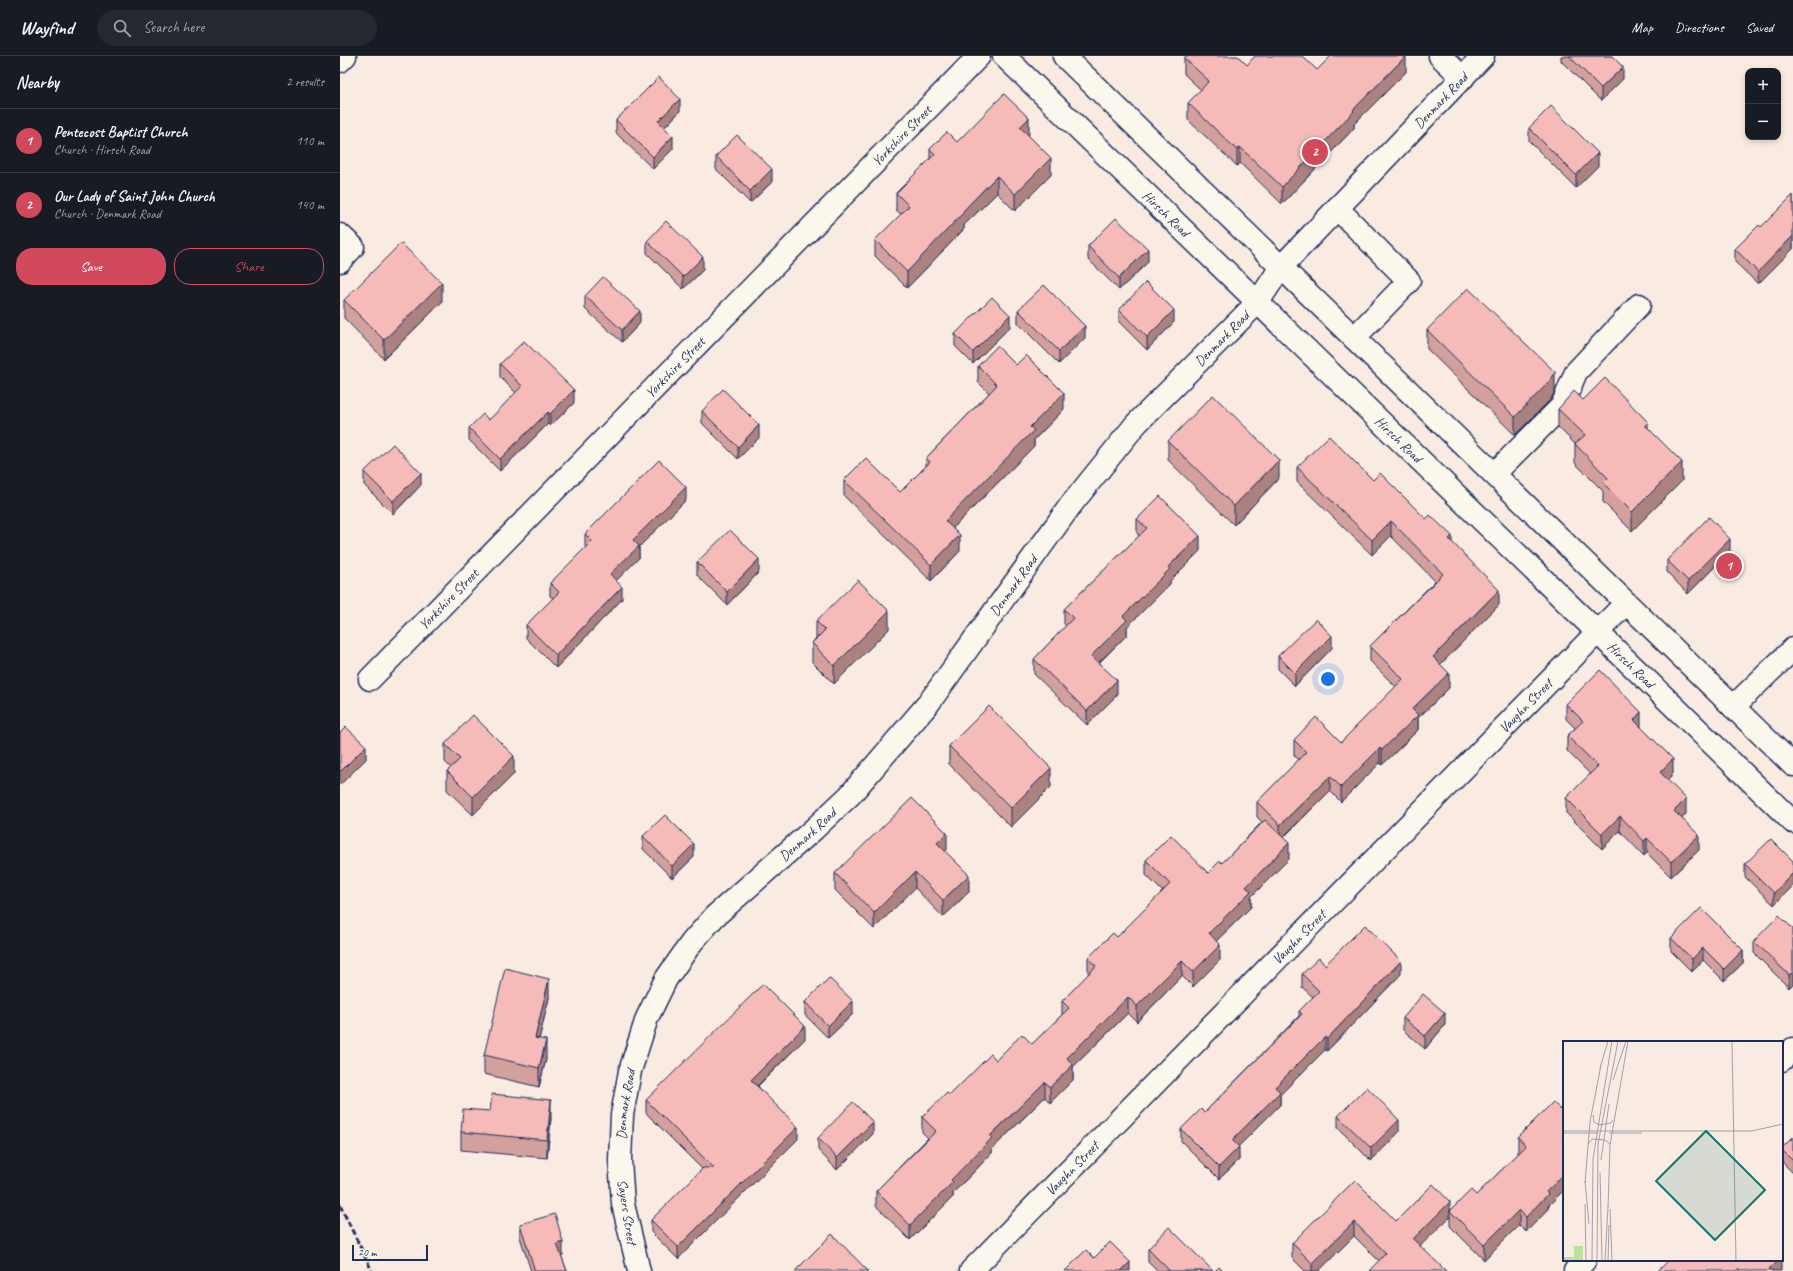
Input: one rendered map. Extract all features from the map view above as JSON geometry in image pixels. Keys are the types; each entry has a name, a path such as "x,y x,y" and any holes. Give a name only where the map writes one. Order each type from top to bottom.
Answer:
{"street":[{"path":"340,62 346,56"},
{"name":"Yorkshire Street","path":"370,679 978,56"},
{"name":"Hirsch Road","path":"1004,56 1793,822"},
{"path":"1064,56 1793,765"},
{"path":"1440,56 1463,78"},
{"name":"Denmark Road","path":"620,1153 622,1115 630,1071 647,1018 666,979 692,942 715,916 814,829 850,795 928,704 1070,506 1136,424 1258,302 1281,267 1483,56"},
{"path":"1337,208 1409,280 1354,338"},
{"path":"340,235 353,247 340,261"},
{"path":"1494,474 1562,406 1576,372 1639,305"},
{"name":"Vaughn Street","path":"971,1271 1626,603"},
{"path":"1733,707 1793,648"},
{"path":"1783,1059 1793,1048"},
{"name":"Sayers Street","path":"620,1153 623,1204 639,1271"},
{"path":"1575,1271 1584,1261"}],"building":[{"path":"1186,56 1238,56 1247,65 1255,56 1302,56 1317,70 1331,56 1406,56 1353,110 1354,111 1282,187 1240,147 1237,150 1188,103 1209,81 1184,58"},
{"path":"1569,56 1612,56 1623,67 1601,88"},
{"path":"659,77 680,99 658,121 673,136 653,157 616,120"},
{"path":"1004,94 1029,118 1020,127 1051,158 1015,194 997,176 907,272 875,240 909,206 896,193 935,154 930,149 947,132 957,142"},
{"path":"1551,106 1598,153 1576,175 1529,128"},
{"path":"737,135 772,169 750,191 716,156"},
{"path":"1793,195 1793,236 1758,272 1735,249 1759,225 1761,227"},
{"path":"1116,218 1148,249 1119,278 1088,246"},
{"path":"666,221 703,257 683,277 647,241"},
{"path":"401,243 442,283 384,340 344,300"},
{"path":"603,277 640,311 622,330 585,296"},
{"path":"1146,282 1174,310 1147,337 1119,310"},
{"path":"1044,285 1085,326 1059,351 1018,310"},
{"path":"1468,288 1555,372 1551,380 1515,417 1427,330"},
{"path":"992,297 1010,315 973,352 955,334"},
{"path":"524,341 574,390 550,414 548,412 500,459 469,428 483,414 489,420 522,386 500,364"},
{"path":"997,346 1016,365 1026,355 1064,393 1030,427 1034,430 945,521 960,535 931,565 844,480 866,458 900,492 930,462 926,458 997,385 978,366"},
{"path":"1605,378 1648,422 1645,425 1682,462 1632,512 1603,483 1608,478 1575,444 1585,435 1558,409 1574,391 1583,400"},
{"path":"723,389 759,425 738,447 702,411"},
{"path":"1213,395 1279,460 1234,506 1168,441"},
{"path":"1329,436 1373,480 1380,473 1426,519 1430,515 1452,536 1449,539 1499,590 1433,657 1449,673 1412,709 1418,715 1382,750 1380,748 1341,787 1330,776 1280,825 1257,802 1306,752 1294,740 1316,717 1341,742 1403,679 1370,646 1443,574 1391,521 1372,540 1297,467"},
{"path":"393,444 421,473 393,501 364,472"},
{"path":"659,460 686,487 633,540 639,546 610,574 622,587 556,655 526,625 559,592 550,583 592,541 585,534"},
{"path":"1160,496 1200,536 1168,567 1170,569 1123,616 1127,620 1091,656 1117,680 1087,711 1034,659 1073,618 1064,609 1147,528 1137,519"},
{"path":"1709,517 1730,539 1688,581 1667,560"},
{"path":"730,530 759,559 727,592 697,562"},
{"path":"858,580 889,611 834,666 812,643 825,630 816,621"},
{"path":"1316,619 1332,636 1295,673 1278,656"},
{"path":"1600,670 1641,712 1634,720 1673,759 1660,772 1686,799 1674,811 1699,835 1671,862 1647,838 1644,841 1620,816 1602,834 1566,798 1598,766 1567,736 1583,721 1566,704"},
{"path":"989,706 1051,768 1011,808 949,746"},
{"path":"473,715 514,756 473,797 447,771 460,759 445,744"},
{"path":"346,727 366,746 340,772 340,733"},
{"path":"912,798 947,833 937,843 969,875 943,900 915,872 874,913 835,873"},
{"path":"665,815 694,844 672,866 643,836"},
{"path":"1265,820 1289,843 1246,887 1251,891 1209,933 1220,945 1193,972 1182,961 1137,1006 1128,997 1067,1058 1073,1065 1050,1087 1045,1082 990,1136 992,1138 951,1180 953,1182 910,1225 876,1191 936,1131 922,1117 947,1093 950,1095 991,1054 996,1060 1022,1034 1032,1044 1069,1008 1062,1001 1096,966 1088,958 1113,933 1117,937 1170,884 1146,860 1171,835 1208,873 1220,861 1222,863"},
{"path":"1771,839 1793,861 1793,873 1774,893 1745,864"},
{"path":"1701,908 1743,950 1724,969 1703,948 1692,959 1671,938"},
{"path":"1779,915 1793,929 1793,972 1789,975 1754,941"},
{"path":"1365,925 1401,961 1327,1039 1325,1037 1275,1087 1280,1092 1232,1140 1239,1147 1219,1167 1181,1129 1201,1109 1204,1113 1302,1014 1299,1011 1319,991 1302,974 1319,958 1325,965"},
{"path":"505,968 549,979 535,1038 546,1040 539,1068 484,1055"},
{"path":"829,978 853,1001 828,1026 805,1002"},
{"path":"763,984 805,1026 751,1080 798,1127 678,1247 651,1220 703,1168 714,1168 646,1100"},
{"path":"1423,994 1445,1013 1425,1036 1403,1018"},
{"path":"1367,1087 1399,1120 1371,1148 1338,1116"},
{"path":"492,1094 551,1100 547,1140 461,1132 463,1109 490,1111"},
{"path":"853,1102 873,1122 837,1158 818,1138"},
{"path":"1553,1102 1563,1112 1563,1175 1546,1192 1548,1194 1526,1217 1519,1210 1484,1245 1450,1211 1471,1190 1476,1195 1526,1146 1518,1137"},
{"path":"1793,1137 1793,1161 1783,1151 1783,1147"},
{"path":"1355,1180 1396,1221 1433,1184 1450,1202 1413,1239 1446,1271 1369,1271 1386,1253 1354,1222 1312,1263 1292,1243"},
{"path":"555,1214 563,1242 557,1244 567,1271 535,1271 520,1224"},
{"path":"1169,1227 1213,1271 1170,1271 1148,1249"},
{"path":"832,1234 868,1271 795,1271"},
{"path":"1110,1242 1130,1262 1121,1271 1065,1271 1086,1250 1094,1258"},
{"path":"1668,1261 1778,1261 1768,1271 1739,1271 1738,1269 1736,1271 1658,1271"},
{"path":"1219,1267 1223,1271 1215,1271"}],"railway":[{"path":"340,1205 372,1271"}],"place":[{"name":"Our Lady of Saint John Church","path":"1315,152"},
{"name":"Pentecost Baptist Church","path":"1729,566"}]}
